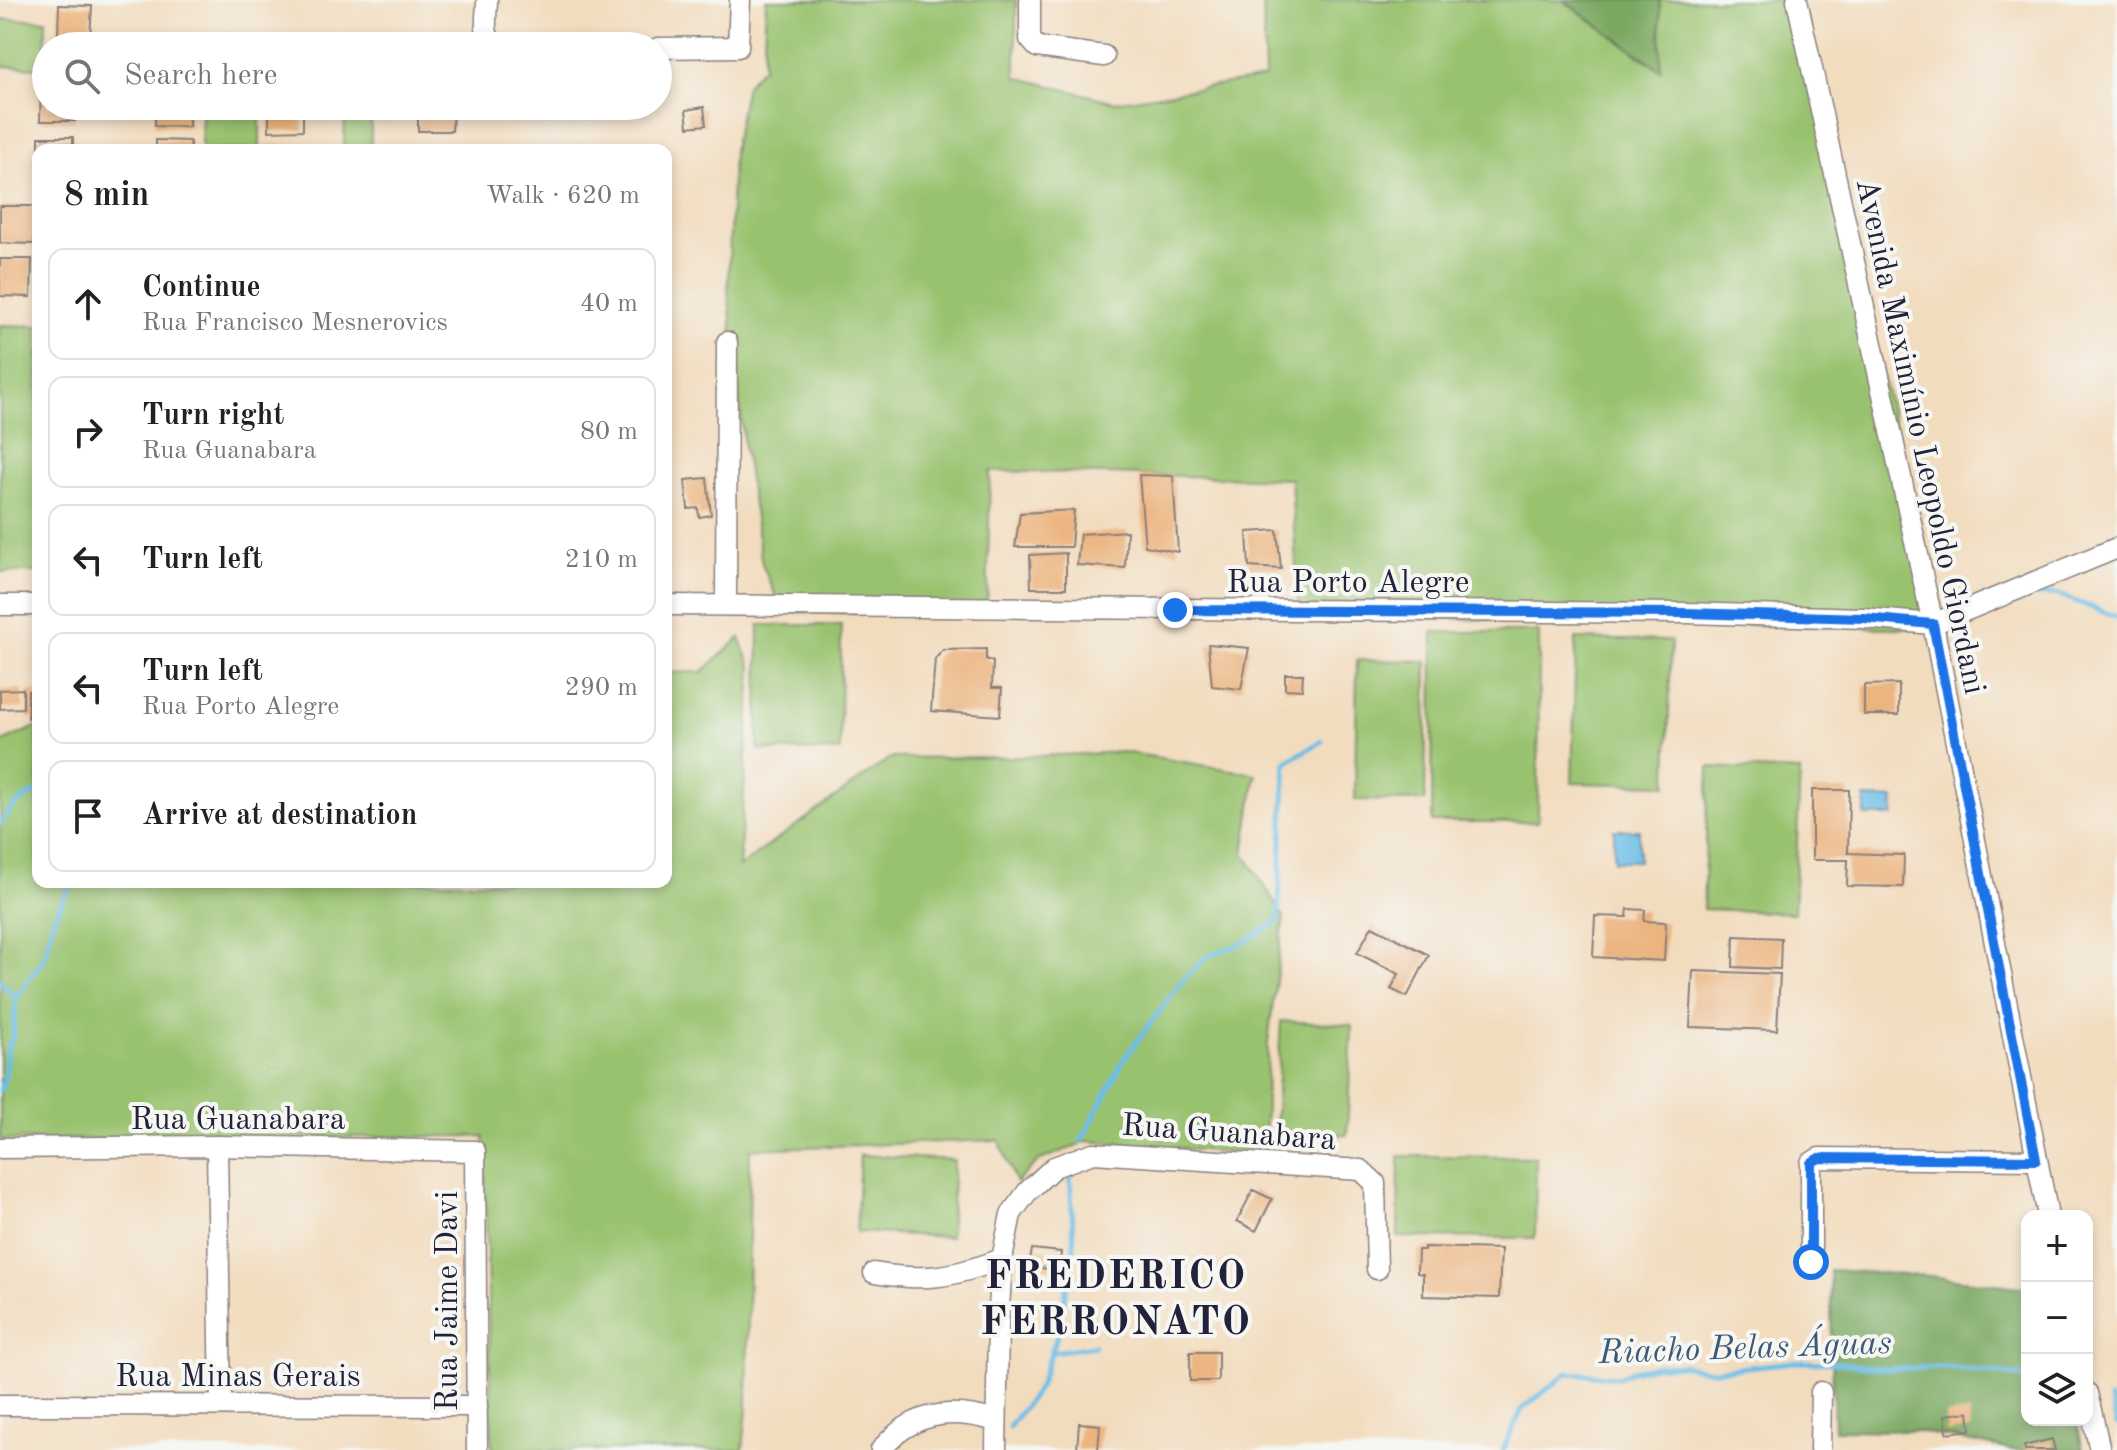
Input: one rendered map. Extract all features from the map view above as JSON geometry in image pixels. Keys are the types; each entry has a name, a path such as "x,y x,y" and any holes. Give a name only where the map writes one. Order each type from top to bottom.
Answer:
{"street":[{"path":"486,32 487,0"},
{"path":"672,48 738,47 740,0"},
{"path":"1030,0 1030,39 1037,47 1104,56"},
{"name":"Avenida Maximínio Leopoldo Giordani","path":"1797,0 1933,624 2047,1210"},
{"path":"726,604 727,342"},
{"path":"1933,624 2117,548"},
{"path":"0,605 32,605"},
{"name":"Rua Porto Alegre","path":"672,605 1686,613 1864,618 1933,624"},
{"path":"217,1146 221,1405"},
{"name":"Rua Guanabara","path":"0,1148 217,1146 475,1151"},
{"name":"Rua Jaime Davi","path":"475,1151 477,1450"},
{"name":"Rua Guanabara","path":"1002,1259 1011,1214 1028,1191 1054,1167 1093,1153 1361,1170 1375,1183 1377,1269"},
{"path":"1811,1262 1811,1163 1819,1158 2036,1160"},
{"path":"874,1273 932,1279 1002,1259 996,1450"},
{"path":"1820,1450 1821,1392"},
{"name":"Rua Minas Gerais","path":"0,1405 477,1406"},
{"path":"881,1450 893,1434 924,1416 964,1414 995,1421"},
{"path":"2093,1419 2100,1450"}],"green space":[{"path":"766,0 1016,0 1016,77 1115,102 1265,78 1263,0 1563,0 1660,70 1660,0 1790,0 1945,629 1299,616 1291,479 990,471 987,614 783,612 762,564 744,446 728,289 733,151 746,85 763,67"},
{"path":"1563,0 1660,0 1661,70"},
{"path":"0,19 46,20 46,32 32,32 32,67 0,66"},
{"path":"202,120 260,120 260,144 201,144"},
{"path":"345,120 371,120 371,144 344,144"},
{"path":"0,325 32,326 32,572 0,572"},
{"path":"759,625 841,625 840,751 758,750"},
{"path":"1433,632 1539,632 1538,822 1432,822"},
{"path":"740,638 752,668 739,867 890,758 1124,752 1256,774 1244,853 1284,917 1268,1042 1264,1155 1087,1141 1038,1161 1016,1183 999,1140 750,1149 747,1409 743,1450 492,1450 484,1136 0,1140 0,743 32,729 32,888 672,888 672,673 702,672"},
{"path":"1576,639 1671,641 1667,785 1572,783"},
{"path":"1357,660 1427,661 1425,801 1355,800"},
{"path":"1709,767 1800,771 1794,913 1703,909"},
{"path":"1281,1021 1352,1025 1347,1135 1275,1132"},
{"path":"860,1155 954,1160 950,1237 856,1232"},
{"path":"1399,1156 1536,1157 1535,1238 1398,1237"},
{"path":"1830,1270 1930,1276 2021,1287 2021,1426 2077,1426 2083,1450 2012,1450 1916,1431 1834,1430"}],"water":[{"path":"1865,798 1894,799 1893,816 1865,816"},
{"path":"1614,830 1639,830 1639,861 1614,861"}],"building":[{"path":"59,5 92,6 90,32 58,32"},
{"path":"704,107 706,125 688,127 686,110"},
{"path":"155,120 189,120 189,127 155,126"},
{"path":"269,120 303,120 303,130 269,131"},
{"path":"418,120 452,120 452,131 418,131"},
{"path":"39,137 73,137 73,144 39,144"},
{"path":"156,140 190,141 190,144 156,144"},
{"path":"0,206 32,206 32,244 0,243"},
{"path":"0,259 32,259 31,297 0,296"},
{"path":"1139,475 1173,476 1178,552 1145,546"},
{"path":"707,478 711,515 699,517 698,508 688,509 685,480"},
{"path":"1074,510 1071,547 1015,547 1020,513"},
{"path":"1277,530 1281,569 1249,567 1247,532"},
{"path":"1127,531 1125,568 1077,565 1080,534"},
{"path":"1066,553 1066,588 1031,588 1030,555"},
{"path":"1208,644 1249,648 1241,689 1212,686"},
{"path":"986,649 986,659 993,662 992,688 1002,688 1000,716 931,711 935,659 943,650"},
{"path":"1285,674 1303,674 1302,690 1285,689"},
{"path":"1899,684 1899,715 1864,715 1864,685"},
{"path":"23,689 23,708 0,709 0,690"},
{"path":"28,691 32,691 32,718 28,718"},
{"path":"1812,790 1849,790 1848,853 1904,855 1903,887 1847,886 1848,860 1812,860"},
{"path":"1628,909 1645,910 1644,921 1666,922 1664,961 1593,957 1595,916 1627,917"},
{"path":"1372,926 1429,955 1407,997 1391,989 1399,974 1357,953"},
{"path":"1734,936 1781,938 1780,969 1733,967"},
{"path":"1693,971 1780,974 1777,1030 1690,1027"},
{"path":"1253,1190 1272,1199 1256,1231 1237,1221"},
{"path":"1424,1247 1501,1249 1499,1298 1423,1296 1423,1274 1417,1273 1418,1250 1424,1250"},
{"path":"1032,1249 1061,1252 1060,1270 1029,1267"},
{"path":"1190,1352 1218,1352 1218,1381 1190,1381"},
{"path":"1969,1412 1971,1430 1947,1433 1945,1415"},
{"path":"1079,1423 1100,1425 1098,1450 1077,1450"},
{"path":"2052,1439 2055,1450 2025,1450 2024,1446"}],"waterway":[{"path":"1949,628 2034,595 2056,594 2117,617"},
{"path":"1081,1142 1125,1057 1186,976 1208,956 1245,942 1278,921 1286,762 1322,741"},
{"path":"0,824 16,804 32,794"},
{"path":"0,1090 13,1035 16,998 45,956 54,917 69,888"},
{"path":"0,981 16,998"},
{"path":"1009,1427 1039,1387 1058,1333 1074,1246 1070,1174"},
{"path":"1053,1352 1094,1346"},
{"name":"Riacho Belas Águas","path":"1503,1450 1522,1409 1568,1373 1619,1377 1652,1367 1683,1365 1711,1371 1793,1362 1842,1363 1885,1369 1947,1367 2021,1376"},
{"name":"Riacho Belas Águas","path":"2110,1399 2117,1425"}],"district":[{"name":"FREDERICO FERRONATO","path":"1116,1297"}],"route":[{"path":"1175,610 1686,613 1864,618 1933,624 2036,1160 1819,1158 1811,1163 1811,1262"}]}
